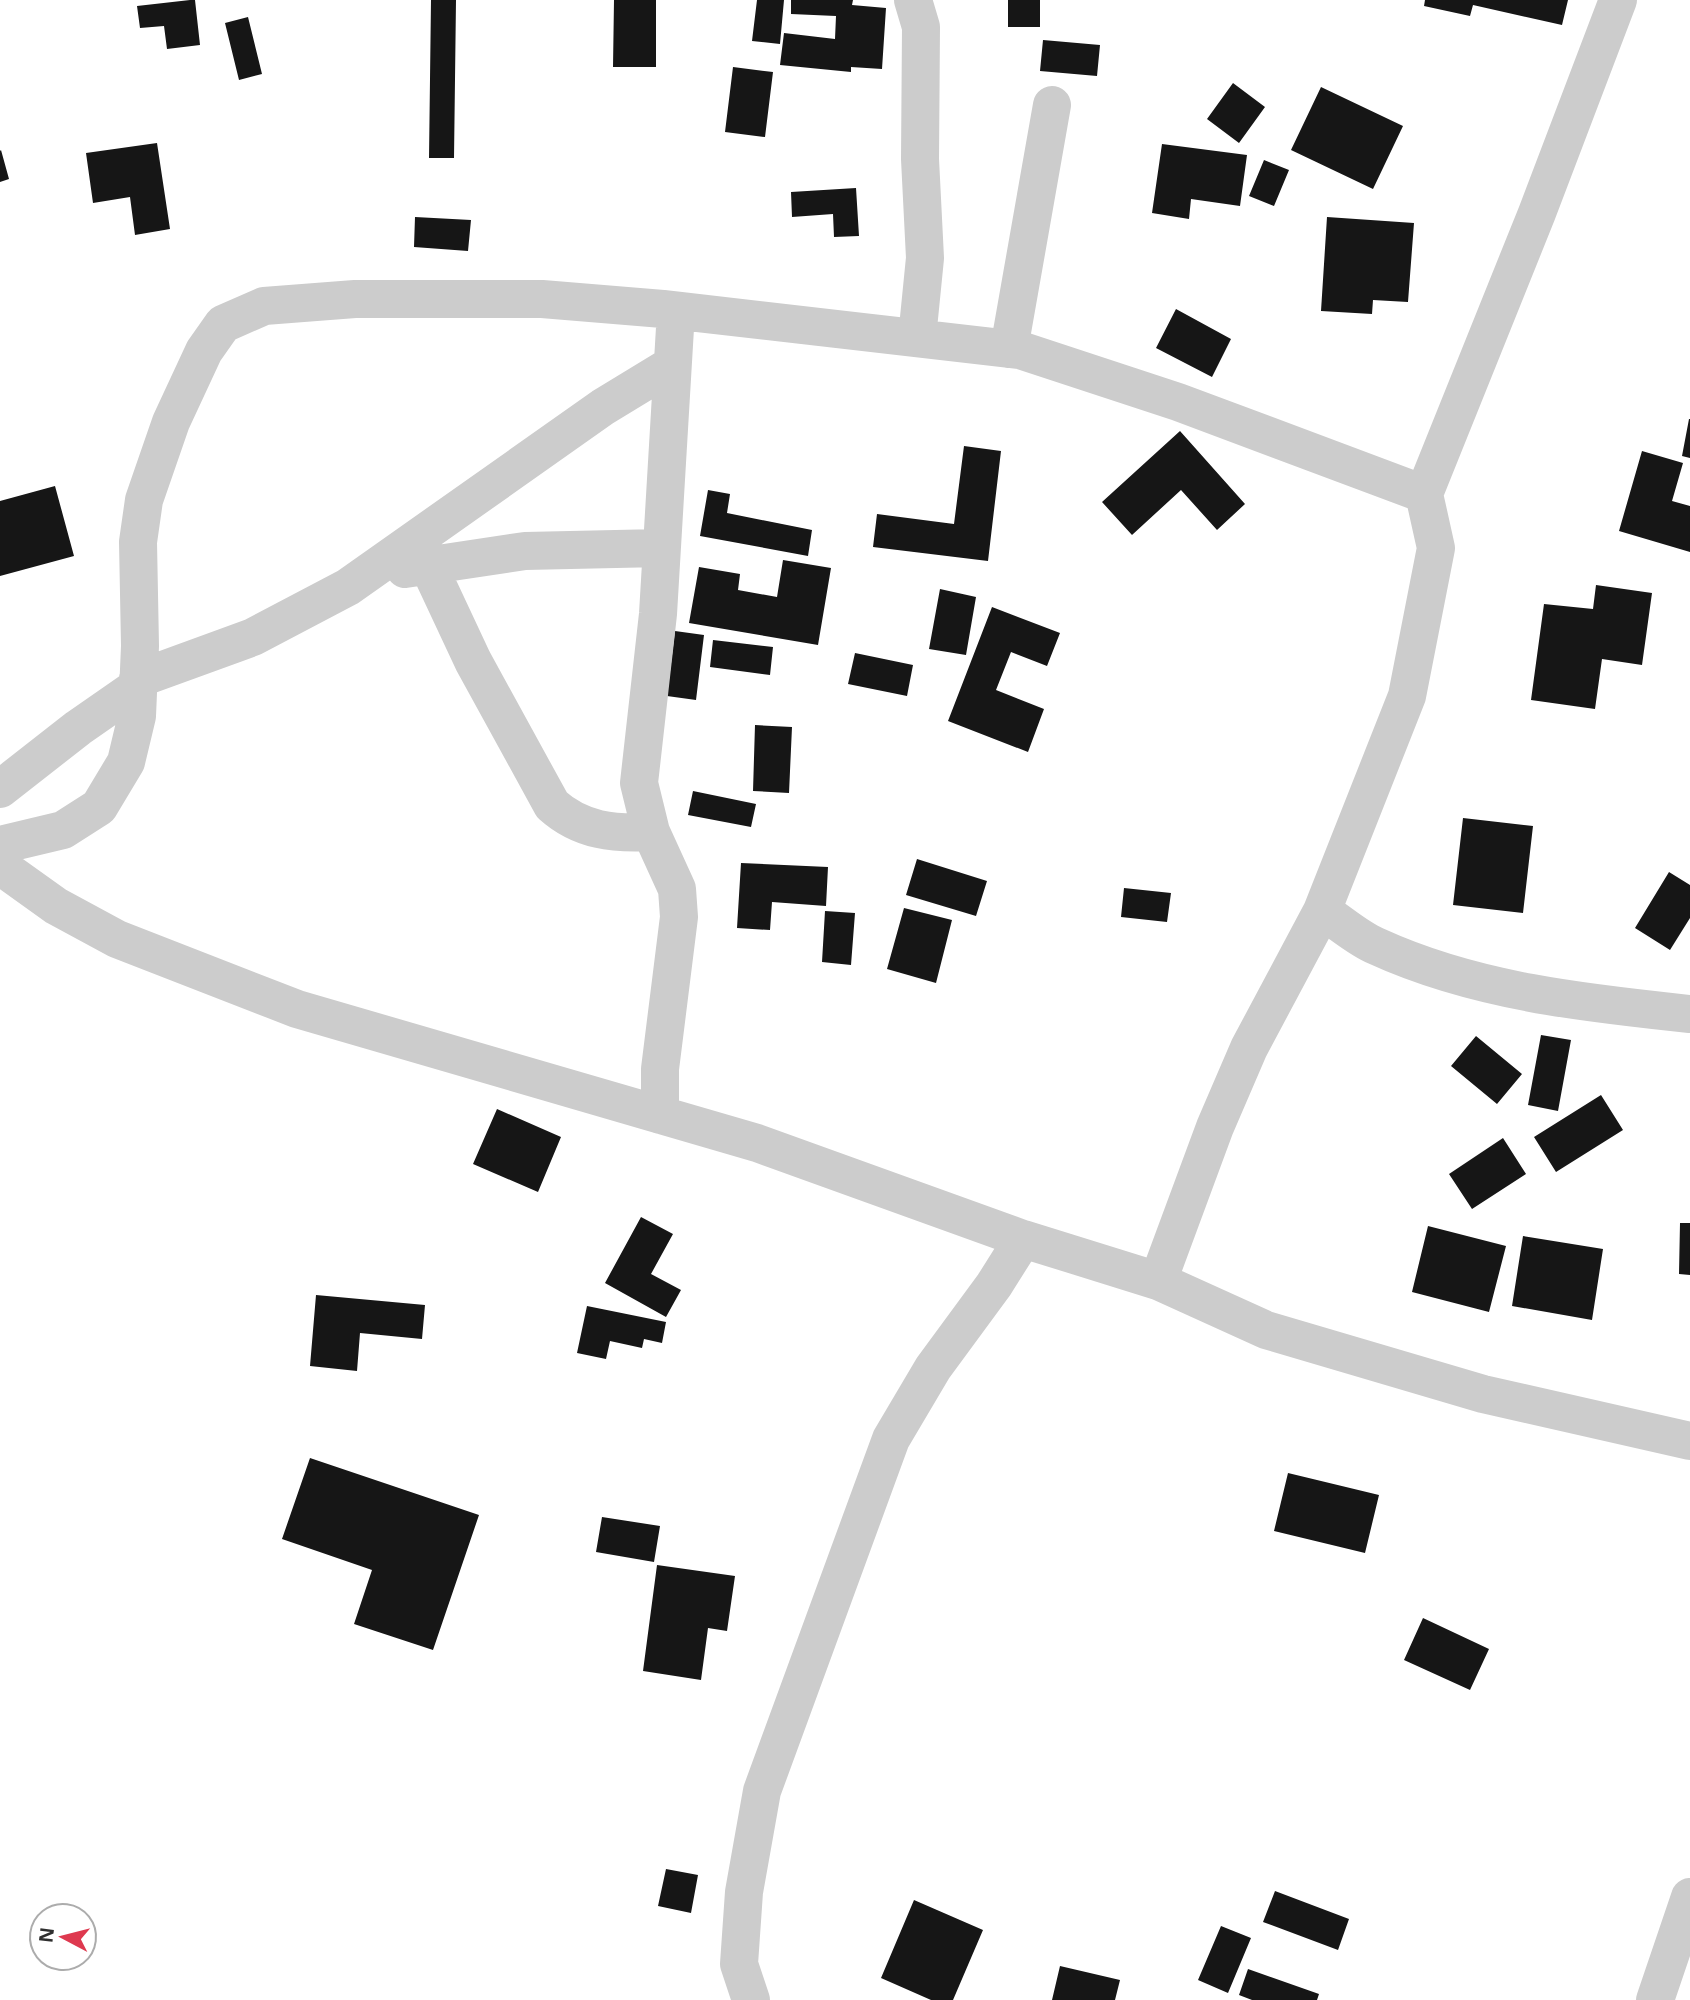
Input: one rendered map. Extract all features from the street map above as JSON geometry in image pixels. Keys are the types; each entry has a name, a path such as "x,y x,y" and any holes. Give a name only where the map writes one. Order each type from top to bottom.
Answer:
{"street":[{"path":"913,0 921,27 920,159 925,258 917,338"},
{"path":"1158,1281 1215,1127 1249,1048 1322,911 1407,696 1436,548 1424,494 1537,213 1618,0"},
{"path":"1009,349 1052,105"},
{"path":"0,845 63,830 99,807 126,762 137,716 138,542 144,500 171,422 204,351 223,324 264,306 355,299 542,299 676,311 1009,349 1178,402 1424,494"},
{"path":"660,1115 660,1069 679,917 677,889 651,832 639,783 656,637 676,311"},
{"path":"0,789 138,683 293,618 348,587 603,407 672,365"},
{"path":"371,569 429,567 525,551 662,548"},
{"path":"429,567 473,661 552,805 570,820 599,830 651,832"},
{"path":"0,866 57,906 117,939 297,1009 757,1143 1023,1239 1158,1281 1266,1330 1483,1394 1690,1441"},
{"path":"1322,911 1374,945 1429,967 1549,997 1690,1014"},
{"path":"724,2000 739,1964 744,1892 762,1791 891,1439 933,1368 994,1285 1023,1239"},
{"path":"1655,2000 1690,1897"},
{"path":"739,1964 751,2000"}],"building":[{"path":"195,0 200,45 167,49 164,26 140,28 137,6"},
{"path":"431,0 456,0 454,158 429,158"},
{"path":"614,0 656,0 656,67 613,67"},
{"path":"757,0 784,0 780,44 752,41"},
{"path":"791,0 853,0 852,5 886,8 882,69 851,67 851,72 780,65 784,33 835,39 836,16 791,14"},
{"path":"1008,0 1040,0 1040,27 1008,27"},
{"path":"1425,0 1568,0 1562,25 1473,5 1470,16 1424,6"},
{"path":"248,17 262,74 239,80 225,23"},
{"path":"1043,40 1100,45 1097,76 1040,71"},
{"path":"733,67 773,72 765,137 725,132"},
{"path":"1233,83 1265,107 1239,143 1207,119"},
{"path":"1321,87 1403,126 1373,189 1291,150"},
{"path":"157,143 170,229 135,235 130,197 93,203 86,153"},
{"path":"1162,144 1247,155 1240,206 1191,199 1189,219 1152,213"},
{"path":"0,151 9,179 0,182"},
{"path":"1264,160 1289,170 1274,206 1249,196"},
{"path":"856,188 859,236 834,237 833,214 792,217 791,192"},
{"path":"415,217 471,220 468,251 414,247"},
{"path":"1327,217 1414,223 1408,302 1373,300 1372,314 1321,311"},
{"path":"1176,309 1231,339 1212,377 1156,348"},
{"path":"1690,419 1690,458 1682,456"},
{"path":"1180,431 1245,504 1217,530 1181,490 1132,535 1102,502"},
{"path":"964,446 1001,451 988,561 873,547 877,514 954,524"},
{"path":"1642,451 1683,463 1672,501 1690,506 1690,552 1619,531"},
{"path":"55,486 74,556 0,576 0,501"},
{"path":"708,490 730,494 727,513 812,530 808,556 700,536"},
{"path":"783,560 831,568 818,645 689,623 699,567 740,574 738,590 777,597"},
{"path":"1596,585 1652,593 1642,665 1602,659 1595,709 1531,700 1544,604 1593,609"},
{"path":"940,589 976,597 966,655 929,649"},
{"path":"992,607 1060,633 1047,666 1011,652 996,690 1044,709 1028,752 948,721"},
{"path":"675,631 704,635 696,700 667,696"},
{"path":"713,640 773,647 770,675 710,667"},
{"path":"855,653 913,665 907,696 848,684"},
{"path":"755,725 792,727 789,793 753,791"},
{"path":"693,791 756,804 751,827 688,815"},
{"path":"1463,818 1533,826 1523,913 1453,905"},
{"path":"917,859 987,881 976,916 906,895"},
{"path":"741,863 828,867 826,906 772,902 770,930 737,928"},
{"path":"1669,872 1690,885 1690,918 1670,950 1635,928"},
{"path":"1124,888 1171,893 1167,922 1121,917"},
{"path":"904,908 952,920 936,983 887,969"},
{"path":"825,911 855,913 851,965 822,962"},
{"path":"1541,1035 1571,1040 1558,1111 1528,1105"},
{"path":"1476,1036 1522,1074 1497,1104 1451,1066"},
{"path":"1601,1095 1623,1130 1556,1172 1534,1137"},
{"path":"497,1109 561,1137 538,1192 473,1164"},
{"path":"1503,1138 1526,1174 1472,1209 1449,1174"},
{"path":"641,1217 673,1234 651,1274 681,1290 666,1317 605,1283"},
{"path":"1680,1223 1690,1223 1690,1275 1679,1274"},
{"path":"1428,1226 1506,1246 1489,1312 1412,1292"},
{"path":"1523,1236 1603,1249 1592,1320 1512,1306"},
{"path":"316,1295 425,1305 422,1339 360,1333 357,1371 310,1366"},
{"path":"587,1306 666,1322 662,1343 644,1339 642,1348 610,1341 606,1359 577,1353"},
{"path":"310,1458 479,1515 433,1650 354,1624 372,1570 282,1539"},
{"path":"1288,1473 1379,1495 1365,1553 1274,1531"},
{"path":"602,1517 660,1526 654,1562 596,1552"},
{"path":"657,1565 735,1576 727,1631 708,1628 701,1680 643,1671"},
{"path":"1423,1618 1489,1649 1470,1690 1404,1660"},
{"path":"666,1869 698,1875 691,1913 658,1906"},
{"path":"1275,1891 1349,1919 1338,1950 1263,1922"},
{"path":"914,1900 983,1930 953,2000 931,2000 881,1978"},
{"path":"1221,1926 1251,1938 1228,1993 1198,1980"},
{"path":"1060,1966 1120,1980 1115,2000 1052,2000"},
{"path":"1248,1969 1319,1994 1317,2000 1252,2000 1239,1995"}]}
